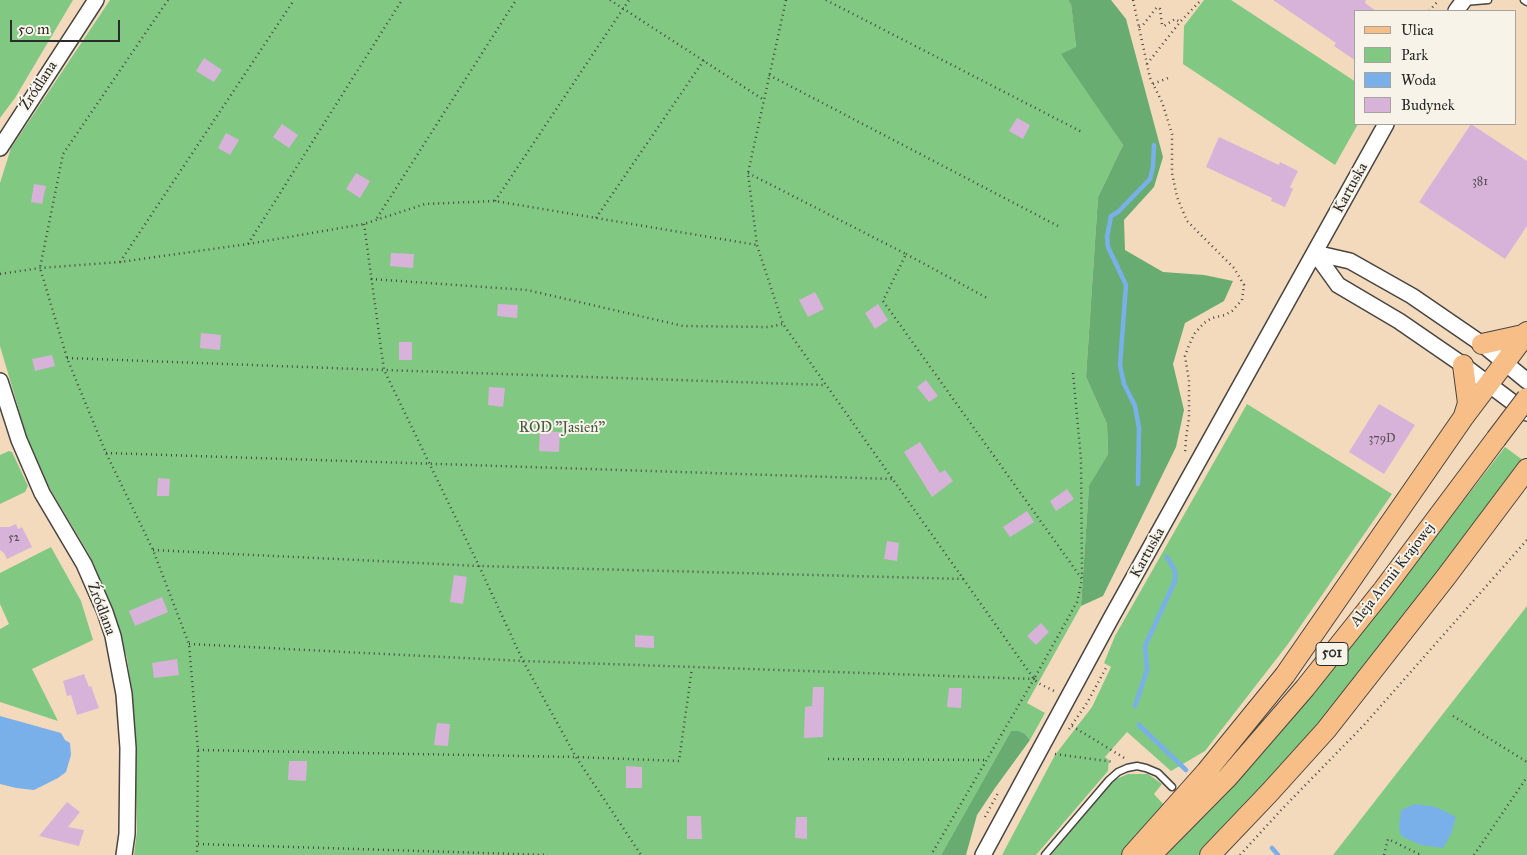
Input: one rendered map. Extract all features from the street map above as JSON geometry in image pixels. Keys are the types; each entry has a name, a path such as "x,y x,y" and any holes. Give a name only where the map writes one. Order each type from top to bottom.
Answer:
{"main road":[{"path":"1482,344 1527,333"},
{"path":"1132,855 1206,772 1285,675 1463,418 1527,333"},
{"path":"1463,365 1468,403 1463,418"},
{"name":"Aleja Armii Krajowej","path":"1151,855 1228,777 1305,688 1383,590 1527,398"},
{"name":"501","path":"1210,855 1326,730 1446,577 1527,469"}],"street":[{"name":"Źródlana","path":"0,148 96,0"},
{"name":"Kartuska","path":"983,855 1115,611 1385,125"},
{"path":"1315,253 1350,261 1412,296 1482,344 1527,381"},
{"path":"1315,253 1338,285 1399,321 1463,365 1527,413"},
{"name":"Źródlana","path":"0,381 18,440 42,492 84,564 105,612 113,636 124,694 128,748 127,834 124,855"}],"lane":[{"path":"1461,4 1488,0"},
{"path":"1045,855 1118,772 1137,766 1146,768 1158,773 1172,787"}],"path":[{"path":"168,0 64,154 40,268 67,358 106,453 152,550 189,644 198,750 197,855"},
{"path":"120,262 294,0"},
{"path":"248,244 402,0"},
{"path":"377,219 516,0"},
{"path":"610,0 764,100"},
{"path":"495,200 630,0"},
{"path":"786,0 748,173 757,245 783,324 1034,679 1038,683 1068,698"},
{"path":"826,0 1082,132"},
{"path":"1133,0 1147,64 1172,134 1172,174 1177,197 1187,221 1234,268 1244,285 1242,300 1225,315 1212,318 1204,324 1195,333 1189,345 1186,356 1189,418 1184,459"},
{"path":"1147,64 1180,22 1201,0"},
{"path":"1430,10 1439,0"},
{"path":"1139,27 1143,25 1156,7 1160,8 1162,25 1164,26 1175,19 1180,22"},
{"path":"596,218 704,60"},
{"path":"769,75 1058,226"},
{"path":"1153,84 1168,78"},
{"path":"748,173 989,299"},
{"path":"0,274 40,268 120,262 248,244 364,224 425,204 495,200 757,245"},
{"path":"364,224 384,370 523,661 576,757 641,855"},
{"path":"906,254 882,301 1082,579"},
{"path":"371,279 527,290 683,326 770,327 783,324"},
{"path":"67,358 825,385"},
{"path":"931,855 1078,602 1082,579 1081,459 1073,373"},
{"path":"106,453 892,479"},
{"path":"1240,855 1364,725 1527,540"},
{"path":"152,550 479,566 964,579"},
{"path":"189,644 523,661 1034,679"},
{"path":"198,750 576,757 679,761 692,667"},
{"path":"1453,716 1527,762"},
{"path":"1072,726 1110,748"},
{"path":"1051,753 1112,761 1127,768"},
{"path":"828,759 987,760"},
{"path":"1474,855 1527,776"},
{"path":"1384,855 1388,839 1421,855"},
{"path":"198,844 548,855"}],"green space":[{"path":"0,0 73,0 15,98 0,118"},
{"name":"ROD \"Jasień\"","path":"110,0 1068,0 1071,3 1076,48 1062,54 1123,145 1098,197 1086,377 1107,424 1108,454 1089,487 1081,606 1027,703 1045,713 1030,740 1025,734 1011,731 941,855 134,855 137,831 135,750 132,692 127,658 111,606 90,556 43,477 30,448 0,346 0,183 11,148"},
{"path":"1068,0 1111,0 1126,19 1163,157 1154,187 1124,220 1125,250 1163,272 1204,275 1233,281 1224,301 1185,323 1173,364 1184,410 1176,447 1103,596 1081,606 1089,486 1108,454 1107,424 1086,377 1098,197 1123,145 1061,54 1076,47 1071,4"},
{"path":"1204,0 1231,0 1354,81 1354,125 1357,125 1335,165 1183,64 1184,26"},
{"path":"1247,404 1392,494 1288,644 1205,751 1171,771 1127,732 1105,757 1109,760 1108,771 1036,855 1002,855 1055,755 1092,707 1111,667 1104,663 1115,636"},
{"path":"1505,447 1524,461 1382,647 1276,773 1198,855 1162,855 1257,760 1361,634"},
{"path":"9,451 12,452 28,486 25,492 0,504 0,455"},
{"path":"51,547 81,601 93,640 32,669 58,721 0,702 0,629 9,624 0,604 0,573"},
{"path":"1527,606 1527,855 1333,855"},
{"path":"1011,731 1025,734 1030,740 977,815 966,855 941,855"},
{"path":"1128,774 1148,774 1162,784 1154,794 1165,806 1122,855 1051,855 1114,780"}],"water":[{"path":"0,716 61,733 65,740 70,743 71,755 66,772 34,790 0,784"},
{"path":"1415,804 1436,807 1456,817 1451,834 1443,848 1421,845 1401,836 1399,827 1401,810"}],"building":[{"path":"1273,0 1366,0 1365,3 1375,10 1354,10 1354,60 1334,46 1336,43"},
{"path":"204,58 222,70 214,82 196,71"},
{"path":"1017,118 1030,125 1023,139 1009,131"},
{"path":"282,124 298,135 289,148 273,137"},
{"path":"1470,125 1527,161 1527,226 1505,259 1419,202"},
{"path":"226,133 239,140 230,155 218,148"},
{"path":"1219,137 1279,165 1280,162 1298,171 1290,187 1293,189 1285,207 1271,201 1272,198 1206,167"},
{"path":"356,173 370,181 360,198 346,189"},
{"path":"34,184 46,186 42,204 31,202"},
{"path":"391,253 414,254 413,268 390,266"},
{"path":"815,292 824,309 808,317 799,300"},
{"path":"498,304 518,305 517,318 497,316"},
{"path":"878,304 888,320 875,329 865,313"},
{"path":"201,333 221,335 220,350 200,348"},
{"path":"399,342 412,342 412,360 399,360"},
{"path":"52,355 55,366 35,371 32,359"},
{"path":"926,380 938,396 929,402 917,387"},
{"path":"489,387 505,388 503,407 488,405"},
{"path":"1379,404 1415,425 1384,474 1349,452"},
{"path":"540,431 560,432 559,452 539,451"},
{"path":"920,442 940,473 945,470 953,481 932,497 904,452"},
{"path":"158,478 170,479 169,496 157,496"},
{"path":"1067,489 1074,499 1056,511 1050,501"},
{"path":"1027,511 1034,522 1010,537 1003,527"},
{"path":"16,524 18,529 22,527 32,547 7,559 0,550 0,527 9,527"},
{"path":"887,541 899,543 897,561 884,559"},
{"path":"454,575 467,577 463,604 450,602"},
{"path":"162,597 168,612 135,626 129,611"},
{"path":"1041,623 1049,632 1036,645 1027,636"},
{"path":"635,635 654,636 654,648 635,647"},
{"path":"177,659 179,675 154,678 152,663"},
{"path":"84,674 89,687 91,686 99,708 77,715 71,695 67,696 63,681"},
{"path":"813,687 824,687 823,737 804,738 805,707 812,706"},
{"path":"949,688 962,688 961,708 947,707"},
{"path":"437,723 450,724 448,746 434,745"},
{"path":"289,761 307,761 306,781 288,780"},
{"path":"626,766 642,767 642,788 626,788"},
{"path":"67,802 80,812 68,827 84,830 79,846 39,836"},
{"path":"687,816 701,816 702,839 687,839"},
{"path":"796,817 807,817 807,839 795,838"}],"waterway":[{"path":"1138,484 1139,428 1135,406 1124,384 1120,365 1126,285 1108,247 1107,237 1111,216 1118,212 1150,179 1153,167 1154,145"},
{"path":"1135,706 1147,670 1145,646 1175,581 1175,571 1167,557"},
{"path":"1139,725 1186,770"},
{"path":"1272,848 1278,855"}]}
